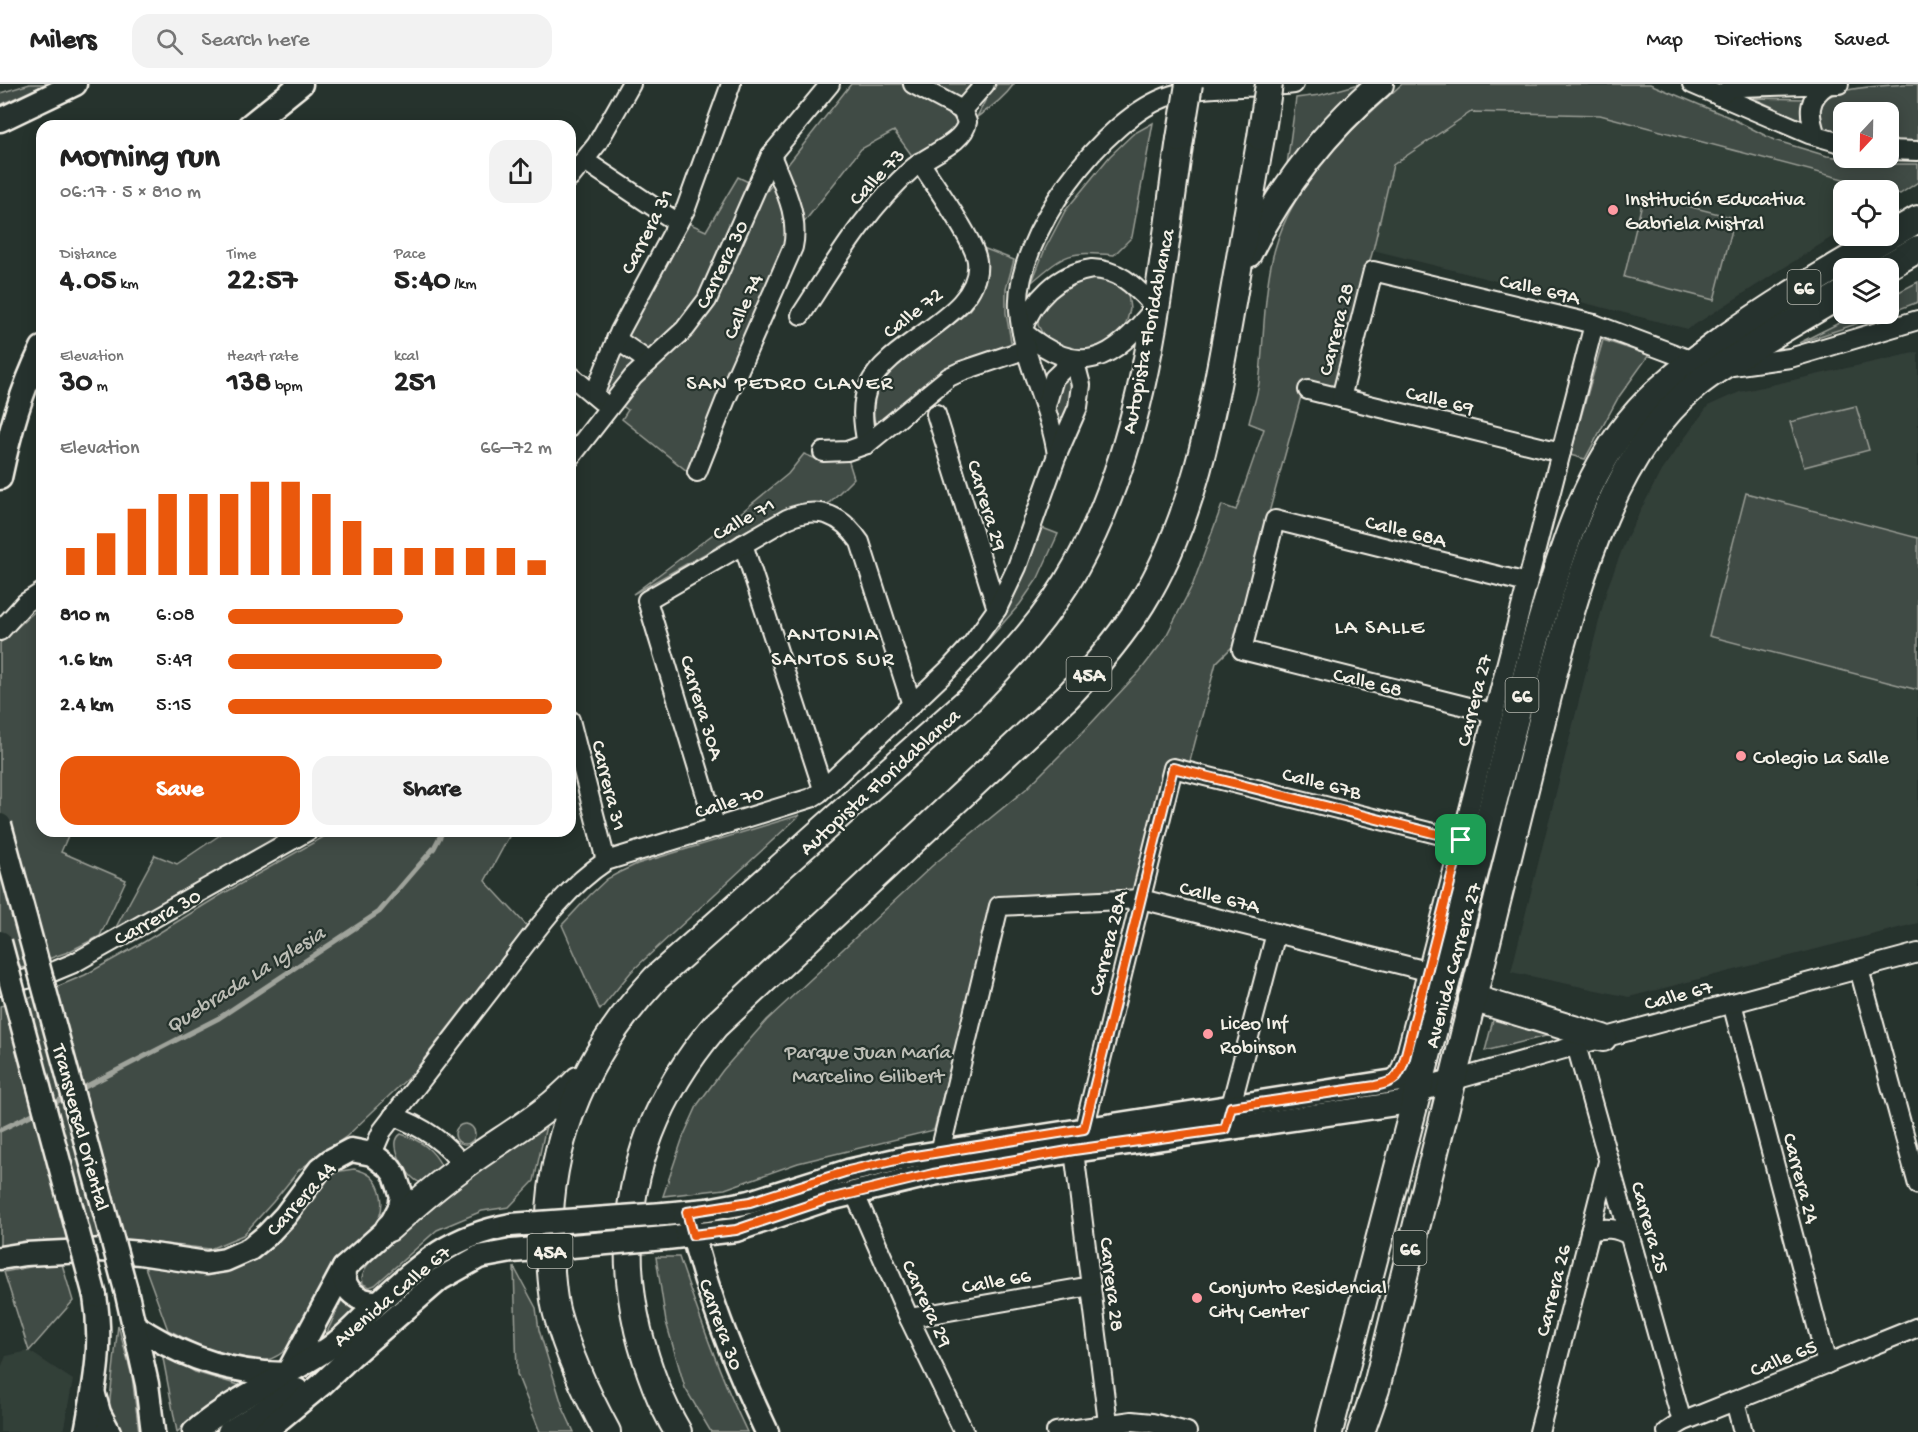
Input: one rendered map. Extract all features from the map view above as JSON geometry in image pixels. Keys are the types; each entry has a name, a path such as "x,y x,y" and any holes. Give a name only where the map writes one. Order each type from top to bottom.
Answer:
{"highway":[{"name":"Autopista Floridablanca","path":"607,1432 571,1355 556,1313 549,1235 551,1192 560,1144 578,1091 590,1066 617,1024 656,978 947,720 997,671 1035,627 1075,569 1091,539 1106,502 1133,421 1141,388 1189,84"},
{"name":"45A","path":"678,1432 658,1394 644,1354 634,1311 627,1247 629,1221 640,1164 657,1115 680,1073 715,1026 1042,722 1093,669 1142,603 1161,568 1188,502 1210,420 1269,84"},
{"path":"1237,275 1276,201 1304,161 1331,130 1380,84"},
{"name":"66","path":"1693,362 1771,307 1918,219"},
{"path":"1899,260 1918,249"},
{"name":"66","path":"1719,368 1833,300"},
{"name":"Avenida Carrera 27","path":"1329,1432 1535,642 1566,544 1603,462 1628,423 1651,396 1693,362"},
{"name":"Avenida Carrera 27","path":"1361,1432 1376,1389 1554,672 1580,583 1596,536 1619,488 1658,425 1687,393 1719,368"},
{"path":"1472,998 1603,1038"},
{"path":"389,1228 420,1200 463,1167 560,1099 590,1066"}],"main road":[{"path":"0,120 75,84"},
{"path":"256,120 301,84"},
{"path":"0,478 11,426 36,362"},
{"name":"Transversal Oriental","path":"0,825 126,1290 147,1384 153,1428"},
{"name":"Transversal Oriental","path":"0,942 99,1316 100,1346 86,1432"},
{"name":"Avenida Calle 67","path":"194,1432 222,1412 331,1346 442,1249 474,1234 511,1225 687,1212 750,1202 848,1171 940,1152 1407,1079 1419,1090"},
{"name":"Avenida Calle 67","path":"264,1432 322,1384 428,1289 452,1271 479,1257 512,1251 666,1238 748,1227 808,1205 933,1174 1074,1150 1402,1104 1419,1090 1451,1081"},
{"name":"Carrera 44","path":"0,1258 26,1254 105,1250 206,1263 225,1260 250,1249 267,1235 285,1216 320,1168 351,1150 372,1154"},
{"path":"134,1325 170,1347 202,1361 244,1371 287,1374 344,1268 389,1228 400,1207 402,1196 400,1185 389,1167 372,1154"},
{"name":"Carrera 30","path":"687,1212 700,1263 728,1343 767,1432"},
{"path":"344,1268 344,1280 354,1295 364,1301 379,1302"},
{"path":"229,1432 351,1356"},
{"path":"94,1391 99,1413 109,1432"}],"street":[{"path":"576,171 601,138 631,84"},
{"name":"Carrera 31","path":"594,395 616,339 678,224 730,84"},
{"name":"Carrera 30","path":"576,450 633,377 685,329 707,300 771,155 830,84"},
{"path":"913,84 955,106 985,84"},
{"name":"Calle 73","path":"801,315 870,213 920,162 960,137 967,122 955,106 945,84"},
{"path":"1057,455 1046,406 1024,340 1019,301 1021,284 1036,240 1065,188 1096,147 1136,112 1152,103 1173,95 1200,90 1294,84"},
{"path":"1692,84 1816,136 1833,141"},
{"path":"1719,96 1731,88 1740,87 1833,84"},
{"path":"1816,136 1811,118 1811,105 1815,95 1833,84"},
{"path":"1899,150 1918,151"},
{"name":"Calle 74","path":"697,472 726,399 793,247 794,216 771,155"},
{"path":"585,160 678,224"},
{"name":"Calle 72","path":"867,444 863,418 868,385 893,356 952,314 972,285 977,271 977,260 970,242 920,162"},
{"path":"823,452 847,451 867,444 949,377 1024,340 1032,310 1050,287 1073,274 1102,270 1113,272 1155,307 1121,345 1090,359 1074,359 1058,355 1024,340"},
{"name":"Calle 69A","path":"1373,271 1594,324 1693,362"},
{"name":"Carrera 28","path":"1341,399 1373,271"},
{"path":"1719,368 1790,358 1918,320"},
{"name":"Carrera 27","path":"1389,1083 1399,1074 1402,1067 1594,324"},
{"path":"616,339 649,362"},
{"path":"1046,406 1054,378 1074,359"},
{"name":"Calle 70","path":"372,1154 382,1131 393,1116 539,928 578,883 606,861 811,798 912,705 962,655 997,609 1017,567 1080,397 1081,385 1074,359"},
{"path":"576,380 609,407"},
{"name":"Calle 69","path":"1308,390 1561,452"},
{"name":"Carrera 29","path":"936,414 997,609"},
{"name":"Calle 71","path":"647,600 801,512 827,514 852,530 860,542 912,705"},
{"name":"Calle 68A","path":"1242,650 1275,520 1527,583"},
{"path":"743,544 823,789"},
{"path":"0,631 25,603 36,596"},
{"name":"Carrera 30A","path":"647,600 716,828"},
{"name":"Calle 68","path":"1242,650 1493,713"},
{"name":"Carrera 31","path":"576,744 606,861"},
{"name":"Calle 67B","path":"1173,768 1461,840"},
{"name":"Carrera 28A","path":"1084,1129 1173,768"},
{"name":"Carrera 30","path":"0,986 50,973 74,963 297,837"},
{"name":"Calle 67A","path":"940,1152 999,906 1141,899 1426,971"},
{"path":"1225,1129 1276,933"},
{"name":"Calle 67","path":"1451,1081 1918,953"},
{"path":"1859,969 1918,1185"},
{"name":"Carrera 24","path":"1732,1003 1827,1364"},
{"name":"Carrera 25","path":"1576,1045 1629,1235 1674,1427"},
{"path":"393,1116 415,1124 427,1132 450,1151 463,1167"},
{"name":"Carrera 28","path":"1074,1150 1108,1423"},
{"name":"Carrera 26","path":"1539,1432 1609,1160"},
{"name":"Carrera 29","path":"854,1192 909,1318 964,1432"},
{"path":"1590,1230 1610,1228 1629,1235"},
{"name":"Calle 66","path":"909,1318 1091,1286"},
{"name":"Calle 65","path":"1674,1427 1918,1327"},
{"name":"Avenida Carrera 27","path":"1370,1432 1376,1389"},
{"path":"1735,1401 1743,1432"},
{"path":"1056,1432 1132,1421 1152,1423 1188,1432"}],"shaded area":[{"name":"Institución Educativa Gabriela Mistral","path":"1471,112 1600,115 1849,180 1833,180 1833,236 1688,329 1373,250 1393,166"},
{"name":"Colegio La Salle","path":"1918,352 1918,923 1629,997 1511,972 1607,589 1627,537 1661,471 1708,406 1740,392"},
{"path":"29,1351 73,1380 63,1432 0,1432 0,1370 6,1356"}],"green space":[{"path":"30,84 46,84 0,105 0,93"},
{"path":"851,84 976,84 950,113 957,123 949,137 913,157 894,131 861,149 788,243 687,471 622,419 628,410 601,391 629,327 684,221 706,231 738,177 767,191"},
{"path":"997,84 1014,84 1006,94 977,117 988,95"},
{"path":"1359,84 1367,84 1286,172 1296,98 1320,95"},
{"name":"Parque Juan María Marcelino Gilibert","path":"1402,84 1650,84 1731,118 1774,140 1833,157 1833,168 1899,168 1899,164 1918,164 1918,182 1900,194 1899,180 1847,180 1600,115 1471,112 1393,165 1373,250 1334,388 1305,382 1232,647 1216,663 1189,765 1169,761 1134,892 994,899 934,1130 798,1163 725,1189 663,1196 683,1137 698,1104 723,1070 767,1020 933,865 1026,789 1140,671 1164,640 1193,584 1222,505 1236,510 1264,429 1249,423 1259,383 1268,280 1279,237 1304,187 1339,143"},
{"path":"1918,84 1918,142 1899,142 1899,102 1833,102 1833,134 1825,131 1820,116 1820,107 1825,100 1833,95 1857,88"},
{"path":"1753,98 1806,99 1803,121"},
{"path":"1153,123 1132,237 1114,255 1087,253 1069,256 1053,265 1032,282 1045,249 1065,211 1110,156 1133,134"},
{"path":"1644,195 1735,218 1714,300 1624,277"},
{"path":"983,248 1014,260 1006,289 1006,313 1012,347 878,429 872,409 876,391 887,375 903,360 970,309 981,287 984,272"},
{"path":"1097,275 1119,283 1128,294 1130,309 1126,324 1118,336 1104,346 1078,353 1046,340 1038,325 1038,315 1044,304 1064,285"},
{"path":"1918,282 1918,302 1899,309 1899,292"},
{"path":"1837,324 1856,324 1799,343"},
{"path":"1603,340 1649,355 1618,398 1585,459 1570,455"},
{"path":"1066,374 1073,392 1062,426 1052,397"},
{"path":"1856,406 1869,450 1804,467 1790,422"},
{"path":"804,454 821,461 848,459 854,478 827,505 799,506 767,519 633,594 732,520 788,474"},
{"path":"1746,493 1918,538 1918,690 1709,636"},
{"path":"1040,527 1058,534 1038,578 1020,604 989,639 1023,577"},
{"path":"36,610 36,837 67,837 61,852 126,880 100,936 68,952 0,973 0,643"},
{"path":"800,815 631,972 600,1010 562,925 590,895 607,879 637,864"},
{"path":"217,837 277,837 115,929 155,855 177,864"},
{"path":"323,837 509,837 485,881 527,926 413,1073 347,1136 299,1170 243,1235 210,1249 156,1243 47,1240 0,1248 0,1006 30,998 85,975"},
{"path":"1493,1020 1550,1035 1485,1051"},
{"path":"547,1121 534,1181 509,1207 482,1211 437,1230 375,1285 370,1287 363,1284 362,1277 366,1267 379,1250 451,1189"},
{"path":"465,1124 472,1127 475,1134 472,1141 465,1144 458,1141 455,1134 458,1127"},
{"path":"401,1134 425,1146 442,1167 427,1184 418,1182 403,1166 396,1144"},
{"path":"354,1169 370,1176 376,1182 382,1205 379,1218 373,1230 325,1280 295,1339 286,1349 276,1357 255,1361 214,1352 168,1330 145,1267 220,1273 260,1256 282,1237 318,1188 334,1172"},
{"path":"656,1257 679,1257 719,1368 747,1432 711,1432 685,1388 666,1322"},
{"path":"62,1264 73,1301 29,1351 4,1272 40,1265"},
{"path":"514,1267 536,1308 539,1330 563,1408 574,1432 540,1432 517,1374"},
{"path":"344,1295 359,1311 324,1339"},
{"path":"118,1325 132,1376 139,1432 116,1432 109,1408"},
{"path":"162,1353 195,1372 242,1386 195,1416 177,1432"}],"waterway":[{"name":"Quebrada La Iglesia","path":"79,1090 219,1018 379,912 434,848 440,837"},
{"name":"Quebrada La Iglesia","path":"50,1105 68,1096"},
{"name":"Quebrada La Iglesia","path":"0,1130 39,1111"}],"place":[{"name":"Institución Educativa Gabriela Mistral","path":"1613,210"},
{"name":"Colegio La Salle","path":"1741,756"},
{"name":"Liceo Inf Robinson","path":"1208,1034"},
{"name":"Conjunto Residencial City Center","path":"1197,1298"}],"district":[{"name":"SAN PEDRO CLAVER","path":"790,381"},
{"name":"LA SALLE","path":"1380,625"},
{"name":"ANTONIA SANTOS SUR","path":"833,644"}],"route":[{"path":"1173,768 1461,840 1402,1067 1395,1079 1389,1083 1231,1107 1225,1129 1074,1150 933,1174 825,1200 748,1227 693,1235 687,1212 750,1202 848,1171 909,1157 1084,1129 1173,768"}]}
